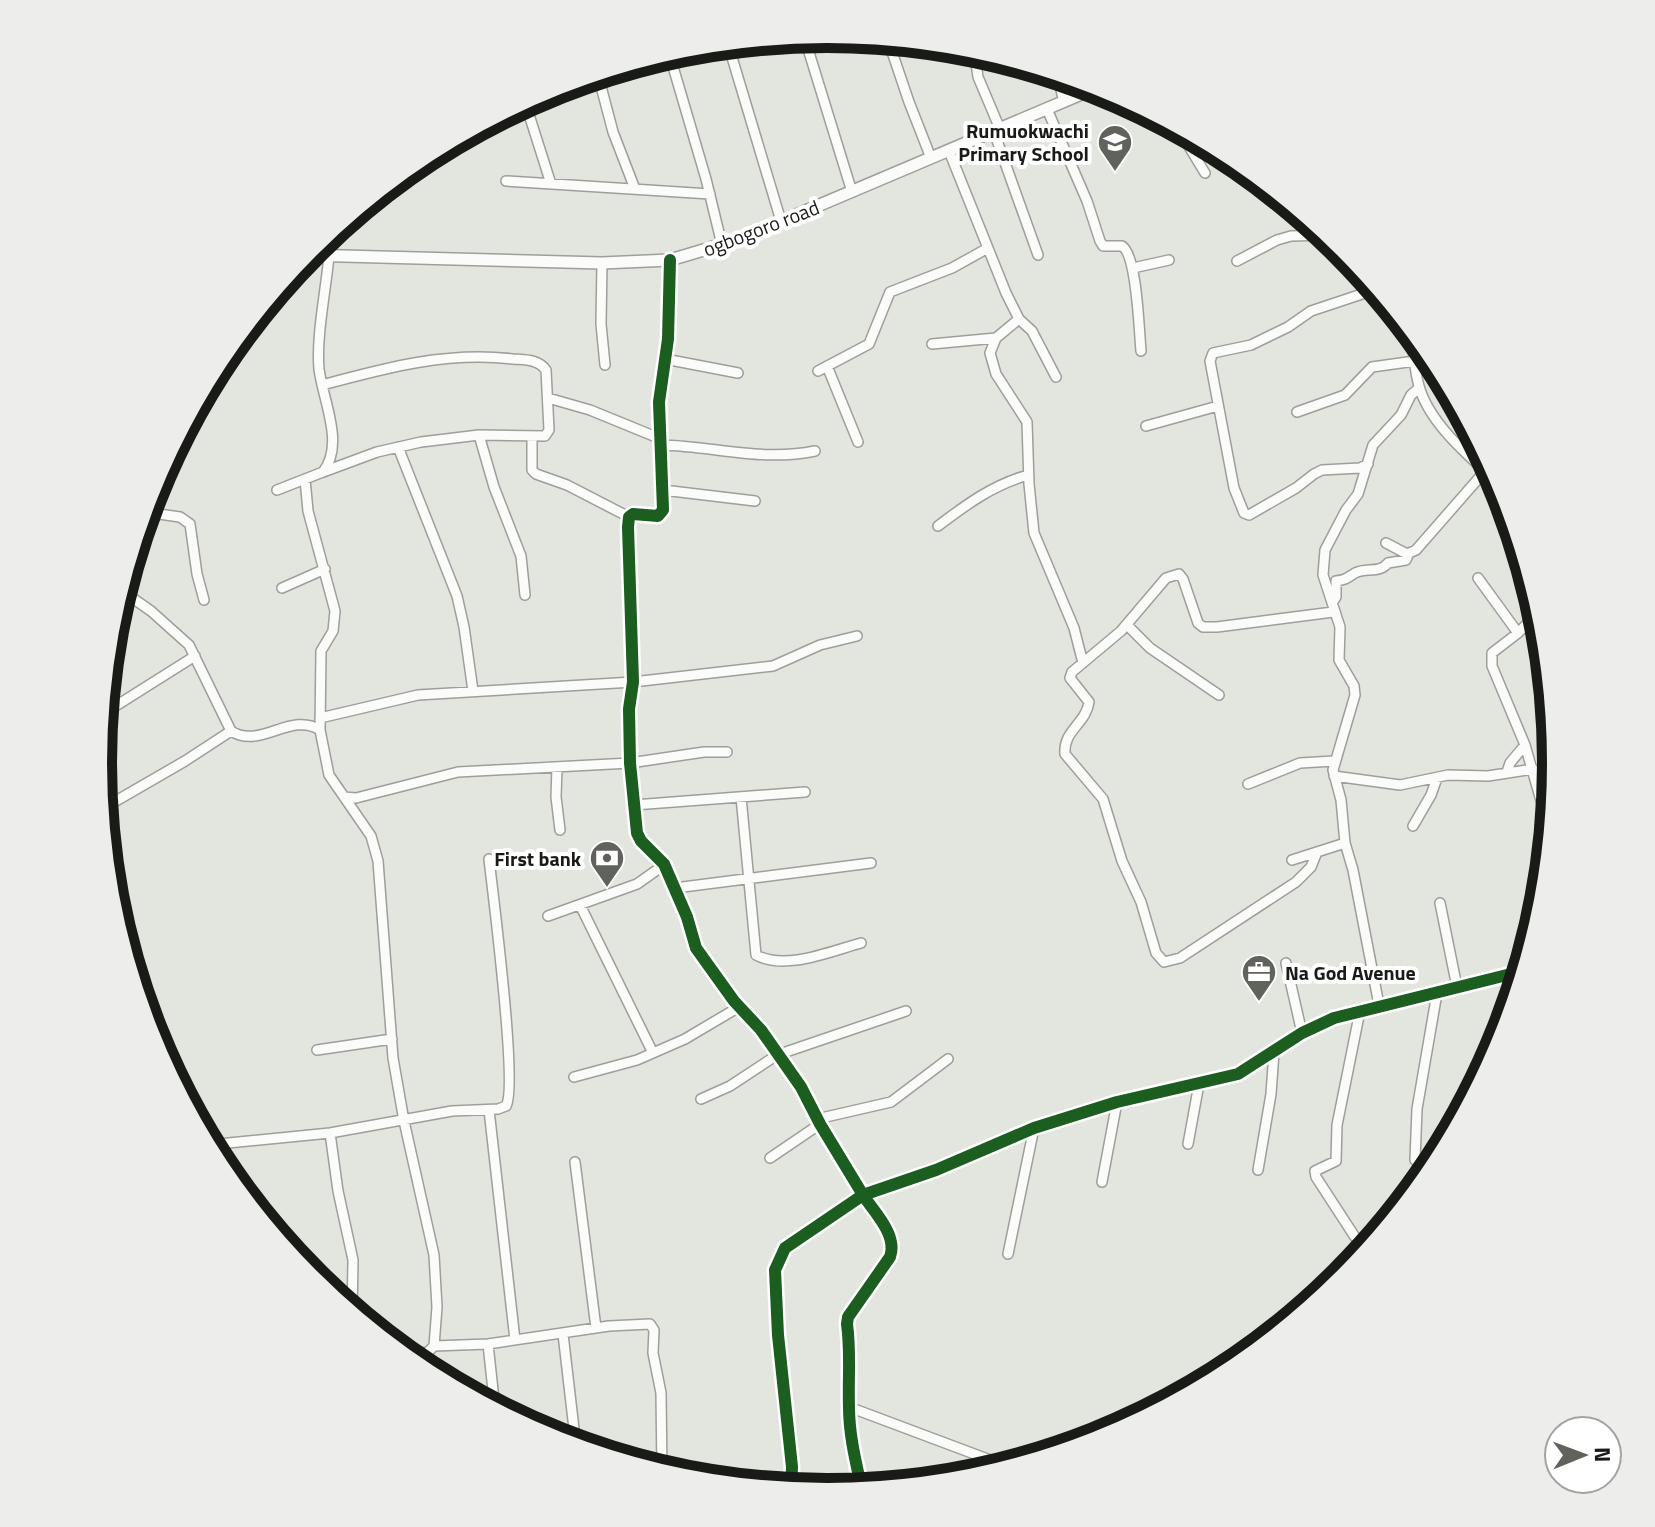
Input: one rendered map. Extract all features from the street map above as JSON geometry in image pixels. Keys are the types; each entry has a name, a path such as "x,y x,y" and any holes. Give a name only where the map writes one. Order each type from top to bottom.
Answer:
{"street":[{"path":"808,49 852,192"},
{"path":"892,52 931,158"},
{"path":"731,54 781,221"},
{"path":"976,64 1038,255"},
{"path":"673,65 722,245"},
{"path":"601,85 613,132 635,189"},
{"path":"1060,87 1064,102"},
{"name":"ogbogoro road","path":"324,256 602,263 670,260 722,245 1081,95"},
{"path":"1047,109 1087,201 1100,241 1103,246 1127,247 1133,268 1141,351"},
{"path":"529,114 551,184"},
{"path":"1189,146 1205,173"},
{"path":"949,151 1006,293 1019,319 1032,331 1056,377"},
{"path":"506,181 710,194"},
{"path":"1237,261 1277,240 1309,236"},
{"path":"858,442 823,368 869,344 890,292 952,268 988,248"},
{"path":"323,472 331,458 332,437 319,366 329,256"},
{"path":"629,517 633,514 658,516 663,510 659,402 671,306 670,260"},
{"path":"1133,268 1169,260"},
{"path":"602,263 601,324 605,365"},
{"path":"1366,293 1311,311 1251,345 1213,353 1210,361 1228,456 1244,513 1249,515 1322,470 1360,468 1368,464"},
{"path":"1019,319 996,338 990,353 996,374 1027,422 1034,533 1074,628 1083,663"},
{"path":"932,344 996,338"},
{"path":"277,490 398,447 479,435 545,436 548,433 546,370 536,361 460,356 397,364 322,385"},
{"path":"1297,412 1345,395 1372,367 1414,356 1419,388 1448,436 1477,463"},
{"path":"665,359 738,373"},
{"path":"1379,1005 1334,776 1334,761 1355,695 1354,686 1339,660 1340,627 1323,575 1325,550 1358,494 1373,445 1401,415 1411,395 1419,388"},
{"path":"548,398 590,410 661,442 758,456 815,451"},
{"path":"1146,426 1218,406"},
{"path":"479,435 494,487 521,556 525,595"},
{"path":"532,436 532,470 536,474 567,485 629,517"},
{"path":"398,447 459,604 473,691"},
{"path":"938,526 1001,483 1028,475"},
{"path":"1332,608 1336,581 1406,560 1409,553 1428,538 1482,475"},
{"path":"305,479 308,511 325,569 335,622 321,651 320,730 329,775 371,836 378,861 392,1039 404,1121 434,1255 437,1307 434,1346 423,1353"},
{"path":"663,490 755,501"},
{"path":"157,514 180,517 190,524 204,600"},
{"path":"629,517 628,587 633,682 629,709 630,763 637,833 664,865 696,948 739,1007 761,1030 801,1087 818,1122 889,1234 893,1248 890,1257 848,1317 851,1368 849,1407 859,1478"},
{"path":"1386,543 1409,553"},
{"path":"282,588 325,569"},
{"path":"1317,852 1306,875 1171,962 1164,962 1156,953 1141,902 1122,861 1103,799 1065,754 1066,737 1088,709 1089,702 1070,678 1072,672 1127,625 1166,578 1173,574 1179,574 1183,579 1198,623 1203,627 1332,608"},
{"path":"1478,578 1518,633"},
{"path":"132,598 189,645 231,731 247,737 304,724 320,730"},
{"path":"1529,622 1492,653 1492,666 1525,745 1541,800"},
{"path":"1127,625 1150,648 1219,695"},
{"path":"320,718 406,697 633,682 773,666 814,647 857,636"},
{"path":"115,707 195,656"},
{"path":"114,802 231,731"},
{"path":"1507,772 1510,763 1525,745"},
{"path":"344,797 356,798 458,772 630,763 704,752 727,752"},
{"path":"1248,784 1300,763 1334,761"},
{"path":"557,767 556,797 560,830"},
{"path":"1334,776 1400,785 1437,778 1488,776 1533,769"},
{"path":"1413,826 1437,778"},
{"path":"634,805 805,792"},
{"path":"741,797 756,955 798,960 861,943"},
{"path":"1292,860 1345,843"},
{"path":"222,1144 330,1133 452,1111 489,1110 506,1106 511,1090 489,859"},
{"path":"675,888 871,863"},
{"path":"548,916 637,884 664,865"},
{"path":"1440,903 1457,987"},
{"path":"580,905 653,1053"},
{"path":"1286,963 1302,1033"},
{"path":"792,1477 775,1270 785,1248 863,1195 936,1170 1034,1128 1117,1102 1238,1074 1302,1033 1334,1018 1511,974"},
{"path":"1415,1160 1417,1109 1437,993"},
{"path":"574,1077 653,1053 685,1039 739,1007"},
{"path":"701,1099 730,1086 777,1055 906,1011"},
{"path":"1355,1237 1315,1171 1336,1161 1337,1125 1353,1058 1360,1011"},
{"path":"317,1050 392,1039"},
{"path":"1258,1170 1271,1094 1274,1052"},
{"path":"770,1158 818,1122 891,1102 948,1059"},
{"path":"1188,1144 1199,1084"},
{"path":"1102,1182 1117,1102"},
{"path":"489,1110 515,1340"},
{"path":"1008,1254 1034,1128"},
{"path":"330,1133 338,1191 353,1260 351,1294"},
{"path":"575,1162 596,1328"},
{"path":"434,1346 488,1344 648,1323 653,1327 653,1353 661,1393 662,1459"},
{"path":"563,1334 574,1432"},
{"path":"488,1344 494,1396"},
{"path":"849,1407 990,1460"}],"cycle path":[{"path":"670,260 668,339 659,402 663,510 658,516 633,514 629,517 628,527 633,682 629,709 630,763 637,833 664,864 687,917 696,948 734,1001 761,1030 801,1087 863,1195 785,1248 775,1270 792,1477"},
{"path":"859,1478 850,1428 848,1317 890,1257 892,1249 884,1224 863,1195 936,1170 1034,1128 1117,1102 1238,1074 1302,1033 1334,1018 1511,974"}],"place":[{"name":"Rumuokwachi Primary School","path":"1115,173"},
{"name":"First bank","path":"607,889"},
{"name":"Na God Avenue","path":"1259,1003"}]}
